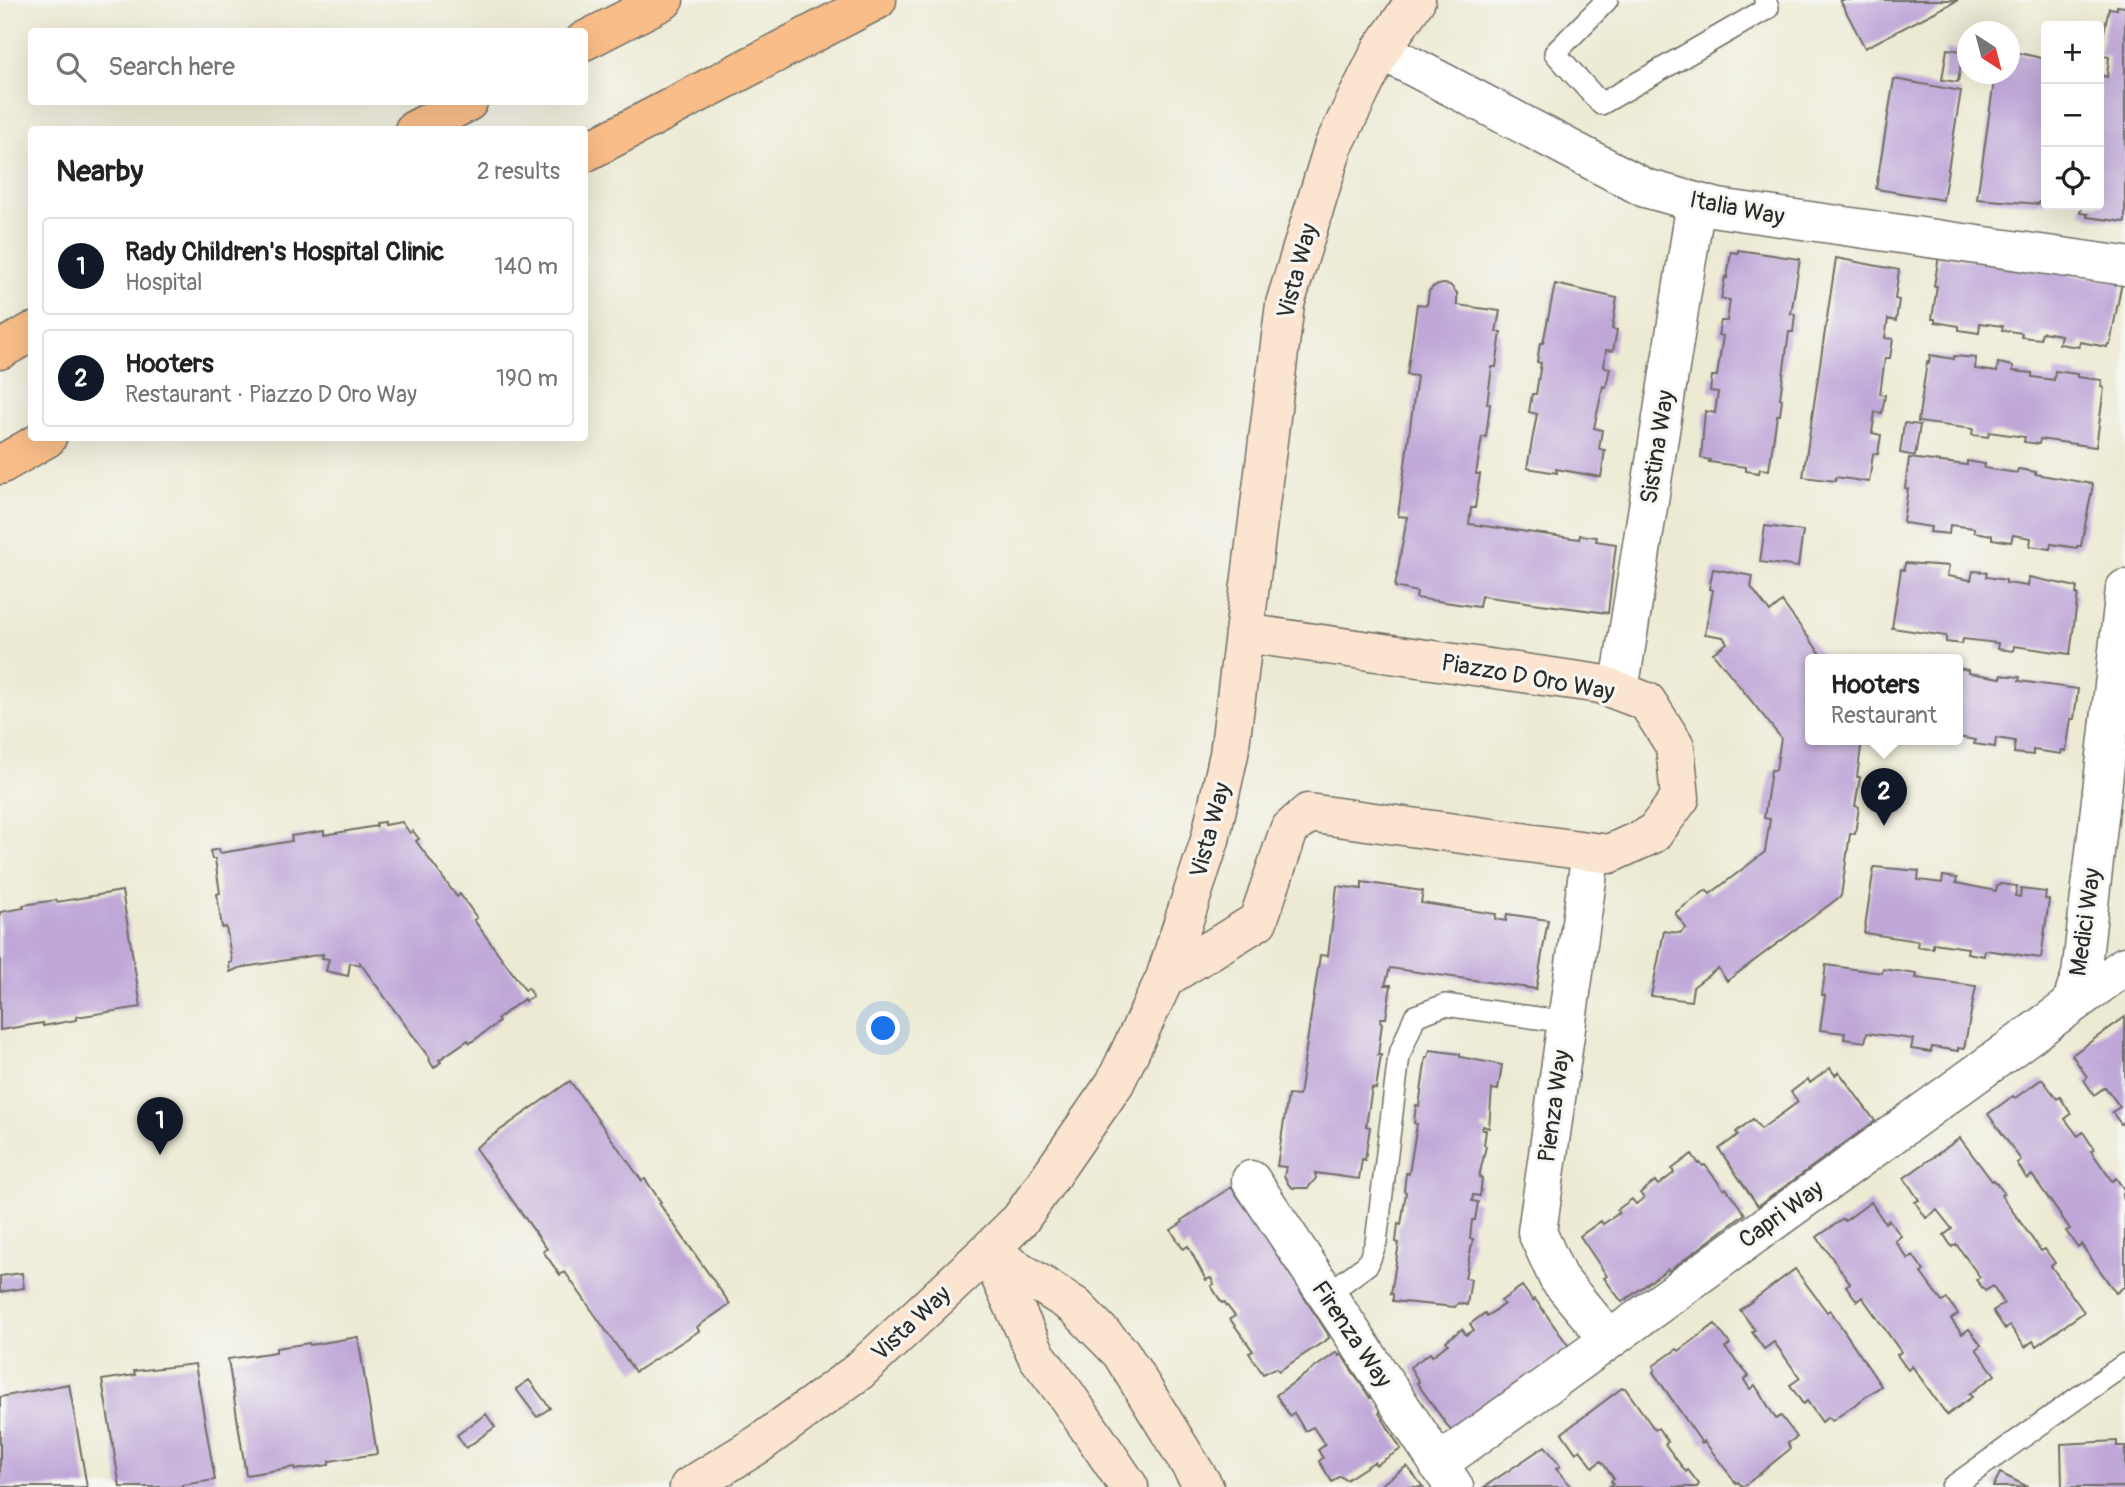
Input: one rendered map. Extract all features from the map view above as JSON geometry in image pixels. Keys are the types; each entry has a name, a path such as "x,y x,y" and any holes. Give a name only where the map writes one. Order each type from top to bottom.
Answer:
{"highway":[{"path":"588,39 664,0"},
{"path":"588,151 877,0"},
{"path":"422,126 462,105"},
{"path":"0,350 28,334"},
{"path":"0,465 42,441"}],"main road":[{"name":"Vista Way","path":"689,1487 759,1444 858,1372 988,1251 1020,1220 1115,1083 1166,978 1210,840 1230,754 1285,304 1333,147 1381,50 1416,0"},
{"name":"Piazzo D Oro Way","path":"1166,978 1258,921 1289,830 1308,813 1609,854 1653,834 1680,798 1675,746 1647,702 1619,691 1600,684 1244,634"},
{"path":"988,1251 1037,1356 1129,1487"},
{"path":"988,1251 1075,1306 1121,1353 1204,1487"}],"street":[{"name":"Italia Way","path":"1381,50 1645,188 1718,208 2125,266"},
{"name":"Sistina Way","path":"1619,691 1696,202"},
{"name":"Medici Way","path":"2071,1004 2081,975 2120,681 2125,589"},
{"name":"Pienza Way","path":"1591,852 1537,1232 1558,1278 1609,1339"},
{"name":"Capri Way","path":"1446,1475 1609,1339 2071,1004 2122,975"},
{"name":"Firenza Way","path":"1251,1180 1446,1475"}],"lane":[{"path":"1607,0 1555,53 1601,104 1769,8 1765,0"},
{"path":"1326,1295 1368,1264 1376,1242 1399,1056 1415,1016 1445,1005 1566,1022"},
{"path":"1952,1487 2125,1364"}],"building":[{"path":"1840,0 1958,0 1865,48"},
{"path":"2117,6 2125,7 2125,222 2087,217 2088,214 2080,213 2081,210 2104,210 2104,76 2107,77 2109,57 2104,56 2104,32 2109,8 2117,9"},
{"path":"1947,49 1957,50 1957,82 1942,80"},
{"path":"2020,53 2041,58 2041,202 1977,199 1994,84 2020,84"},
{"path":"1894,79 1961,91 1943,200 1876,189"},
{"path":"1738,250 1800,259 1791,314 1795,314 1793,332 1789,332 1780,415 1777,415 1769,470 1760,469 1759,473 1746,471 1746,467 1709,462 1710,460 1701,458 1705,411 1715,413 1718,392 1710,391 1712,376 1717,376 1723,336 1718,335 1721,321 1727,321 1730,300 1721,299 1731,252 1738,253"},
{"path":"1939,256 2122,282 2110,344 2107,347 2080,342 2079,347 2059,344 2061,335 2042,332 2040,339 2021,337 2022,333 2002,330 2003,326 1980,323 1979,333 1935,322 1935,319 1932,319 1937,286 1934,286"},
{"path":"1836,258 1899,270 1895,299 1899,300 1896,321 1888,319 1885,338 1893,339 1890,358 1885,358 1880,394 1885,395 1882,413 1875,412 1872,433 1881,435 1878,454 1873,454 1869,482 1836,477 1835,481 1803,477"},
{"path":"1555,284 1617,298 1612,329 1617,330 1613,351 1606,350 1604,367 1610,368 1606,387 1603,386 1594,428 1602,430 1599,449 1605,450 1601,477 1556,469 1557,473 1527,468 1537,414 1529,412 1532,394 1536,394 1541,363 1537,362 1540,343 1543,343"},
{"path":"1450,285 1457,293 1457,305 1500,311 1496,332 1501,332 1496,367 1492,367 1486,437 1482,437 1476,474 1480,474 1475,508 1471,508 1469,524 1579,539 1580,535 1597,537 1596,541 1616,544 1608,613 1481,596 1479,607 1416,598 1417,592 1395,587 1407,517 1398,516 1417,376 1407,375 1417,304 1427,305 1429,291 1434,286"},
{"path":"1930,355 1954,359 1954,356 1976,358 1975,369 1997,372 1998,363 2013,366 2013,371 2032,373 2032,377 2054,380 2055,371 2102,380 2101,387 2104,388 2096,447 2040,439 2039,444 2024,442 2025,437 1989,432 1988,437 1972,435 1973,429 1918,422"},
{"path":"1904,423 1920,425 1915,456 1900,453"},
{"path":"1909,458 1967,465 1967,461 1985,464 1984,468 2017,473 2018,469 2093,484 2081,546 2077,548 2051,544 2050,549 2030,546 2031,538 2013,535 2011,542 1992,539 1992,535 1974,532 1974,528 1950,525 1949,534 1930,532 1931,527 1905,523 1903,521 1908,489 1905,488"},
{"path":"1765,526 1803,531 1798,567 1760,562"},
{"path":"1905,563 1949,566 1947,576 1971,580 1973,571 1987,572 1986,577 2006,580 2006,583 2028,586 2029,577 2077,587 2070,654 2014,646 2013,651 1997,649 1998,643 1963,639 1962,644 1946,642 1946,636 1892,628 1901,569 1904,570"},
{"path":"1713,569 1753,576 1751,587 1770,612 1782,602 1821,654 1805,654 1805,745 1861,745 1855,806 1859,807 1855,834 1850,834 1841,896 1727,981 1718,968 1693,987 1691,1001 1651,996 1664,931 1680,933 1686,928 1675,913 1706,890 1710,894 1765,852 1770,819 1764,818 1771,770 1776,770 1781,738 1713,653 1727,643 1723,637 1705,634 1713,590 1709,589"},
{"path":"1963,669 1968,670 1968,673 2001,678 2001,675 2020,677 2019,681 2078,689 2066,751 2062,750 2061,754 2033,750 2033,755 2014,753 2015,741 1996,738 1995,747 1974,744 1975,740 1963,738"},
{"path":"384,822 384,825 402,822 410,833 413,831 419,839 416,841 457,897 460,894 477,918 474,920 525,990 528,988 533,996 525,1001 524,999 497,1019 499,1022 470,1043 468,1040 439,1060 441,1062 434,1068 360,963 350,963 348,976 326,971 329,959 322,958 323,954 239,968 230,972 229,963 232,962 226,927 222,928 215,859 212,859 210,851 219,849 220,853 292,841 291,836 324,831 324,835 377,826 376,823"},
{"path":"1874,867 1919,871 1918,880 1942,883 1943,876 1957,878 1956,883 1996,891 1997,885 2000,884 2017,886 2015,896 2020,897 2021,889 2046,892 2045,899 2049,900 2041,958 1985,950 1984,956 1967,953 1968,948 1933,943 1933,948 1917,947 1918,941 1864,933"},
{"path":"1362,882 1423,891 1421,903 1496,914 1495,919 1506,921 1507,914 1548,920 1536,989 1390,968 1385,985 1391,985 1386,1018 1381,1018 1380,1022 1378,1055 1381,1055 1376,1089 1372,1088 1366,1126 1370,1127 1359,1179 1315,1173 1316,1178 1308,1188 1293,1188 1284,1176 1286,1167 1277,1166 1288,1095 1299,1096 1320,955 1328,956 1337,886 1362,889"},
{"path":"122,891 141,1007 76,1017 76,1020 43,1026 43,1023 0,1030 0,912 24,908 23,905"},
{"path":"1826,965 1882,973 1883,969 1917,974 1916,978 1976,986 1964,1049 1958,1048 1958,1051 1932,1047 1931,1052 1911,1049 1913,1039 1867,1033 1865,1042 1844,1039 1845,1033 1820,1030"},
{"path":"2125,1017 2125,1121 2121,1124 2112,1112 2120,1107 2105,1087 2094,1095 2084,1080 2087,1077 2072,1055"},
{"path":"1430,1050 1460,1054 1460,1057 1502,1065 1498,1090 1492,1089 1489,1128 1483,1126 1482,1130 1486,1130 1486,1146 1479,1177 1482,1178 1480,1196 1473,1195 1472,1201 1478,1202 1475,1220 1472,1220 1470,1239 1473,1239 1465,1278 1471,1279 1467,1305 1458,1303 1455,1307 1393,1301 1391,1294 1399,1243 1396,1242 1398,1224 1401,1225 1406,1173 1409,1174 1417,1124 1414,1123 1416,1105 1419,1106 1426,1057"},
{"path":"1830,1068 1835,1075 1839,1072 1875,1121 1758,1206 1719,1149 1753,1119 1761,1129 1798,1102 1791,1092 1808,1079 1810,1083"},
{"path":"2042,1079 2057,1099 2060,1097 2071,1114 2065,1119 2078,1136 2083,1132 2094,1149 2091,1151 2112,1181 2116,1178 2125,1191 2122,1196 2125,1201 2125,1286 2116,1293 2081,1244 2078,1247 2066,1231 2070,1229 2032,1175 2027,1179 2017,1163 2021,1160 1988,1114"},
{"path":"570,1081 642,1181 645,1179 730,1304 697,1327 699,1331 635,1372 565,1272 560,1275 543,1251 547,1249 475,1148"},
{"path":"1960,1138 2004,1193 2001,1195 2041,1251 2045,1249 2055,1263 2051,1266 2084,1312 2036,1346 2033,1341 2025,1347 2010,1326 2005,1329 1993,1311 2004,1303 1993,1286 1985,1291 1976,1280 1980,1277 1956,1244 1952,1247 1944,1235 1952,1229 1937,1210 1926,1218 1915,1202 1919,1200 1904,1178"},
{"path":"1692,1154 1699,1164 1705,1165 1724,1190 1726,1188 1745,1214 1669,1271 1668,1269 1622,1302 1604,1278 1607,1276 1580,1236 1601,1221 1603,1224 1619,1213 1617,1210 1632,1199 1636,1204 1644,1198 1640,1193 1655,1181 1658,1185 1674,1173 1672,1169"},
{"path":"1231,1187 1275,1245 1272,1247 1303,1289 1300,1291 1328,1334 1329,1338 1279,1371 1276,1368 1263,1374 1249,1353 1253,1351 1230,1319 1235,1316 1211,1286 1214,1284 1211,1278 1206,1280 1188,1246 1183,1249 1171,1230"},
{"path":"1871,1202 1885,1223 1889,1220 1901,1236 1895,1241 1908,1259 1913,1255 1924,1271 1921,1273 1942,1302 1947,1299 1958,1314 1951,1319 1962,1334 1969,1329 1981,1345 1976,1349 1995,1375 1969,1394 1972,1397 1947,1415 1912,1366 1908,1370 1897,1355 1901,1352 1862,1297 1857,1301 1846,1286 1850,1283 1817,1237"},
{"path":"1795,1269 1827,1312 1830,1310 1881,1386 1832,1421 1828,1417 1822,1422 1807,1401 1803,1404 1790,1385 1800,1378 1774,1342 1764,1349 1752,1332 1755,1330 1740,1310"},
{"path":"22,1273 24,1288 0,1292 0,1276"},
{"path":"1522,1286 1533,1301 1535,1299 1570,1348 1452,1432 1417,1383 1419,1382 1410,1367 1430,1353 1432,1356 1462,1329 1466,1335 1474,1330 1470,1324 1504,1304 1501,1301"},
{"path":"1715,1324 1730,1344 1725,1348 1749,1376 1744,1380 1750,1389 1755,1385 1776,1419 1781,1416 1797,1437 1788,1443 1790,1449 1743,1487 1736,1483 1704,1441 1702,1443 1653,1372 1653,1366 1677,1349 1679,1351"},
{"path":"358,1337 377,1454 329,1461 329,1465 246,1475 228,1359 276,1352 276,1348"},
{"path":"1337,1352 1382,1411 1379,1413 1401,1449 1346,1480 1340,1476 1332,1482 1319,1461 1323,1458 1318,1450 1325,1445 1313,1427 1305,1431 1294,1413 1290,1416 1276,1395"},
{"path":"195,1364 215,1480 182,1485 183,1487 120,1487 102,1380 135,1375 134,1371"},
{"path":"529,1380 550,1408 537,1417 516,1389"},
{"path":"69,1384 87,1487 0,1487 0,1397"},
{"path":"1625,1388 1655,1430 1658,1428 1668,1442 1665,1444 1686,1472 1688,1470 1699,1484 1697,1487 1608,1487 1613,1484 1611,1481 1614,1479 1601,1461 1593,1467 1580,1450 1576,1453 1562,1433"},
{"path":"486,1414 495,1427 466,1448 457,1435"},
{"path":"2117,1441 2117,1446 2125,1446 2125,1487 2062,1487 2061,1444"},
{"path":"1545,1446 1560,1466 1556,1469 1572,1487 1484,1487"},
{"path":"1407,1466 1423,1487 1378,1487"},
{"path":"2000,1473 2028,1487 1993,1487"}],"place":[{"name":"Hooters","path":"1884,826"},
{"name":"Rady Children's Hospital Clinic","path":"160,1155"}]}
